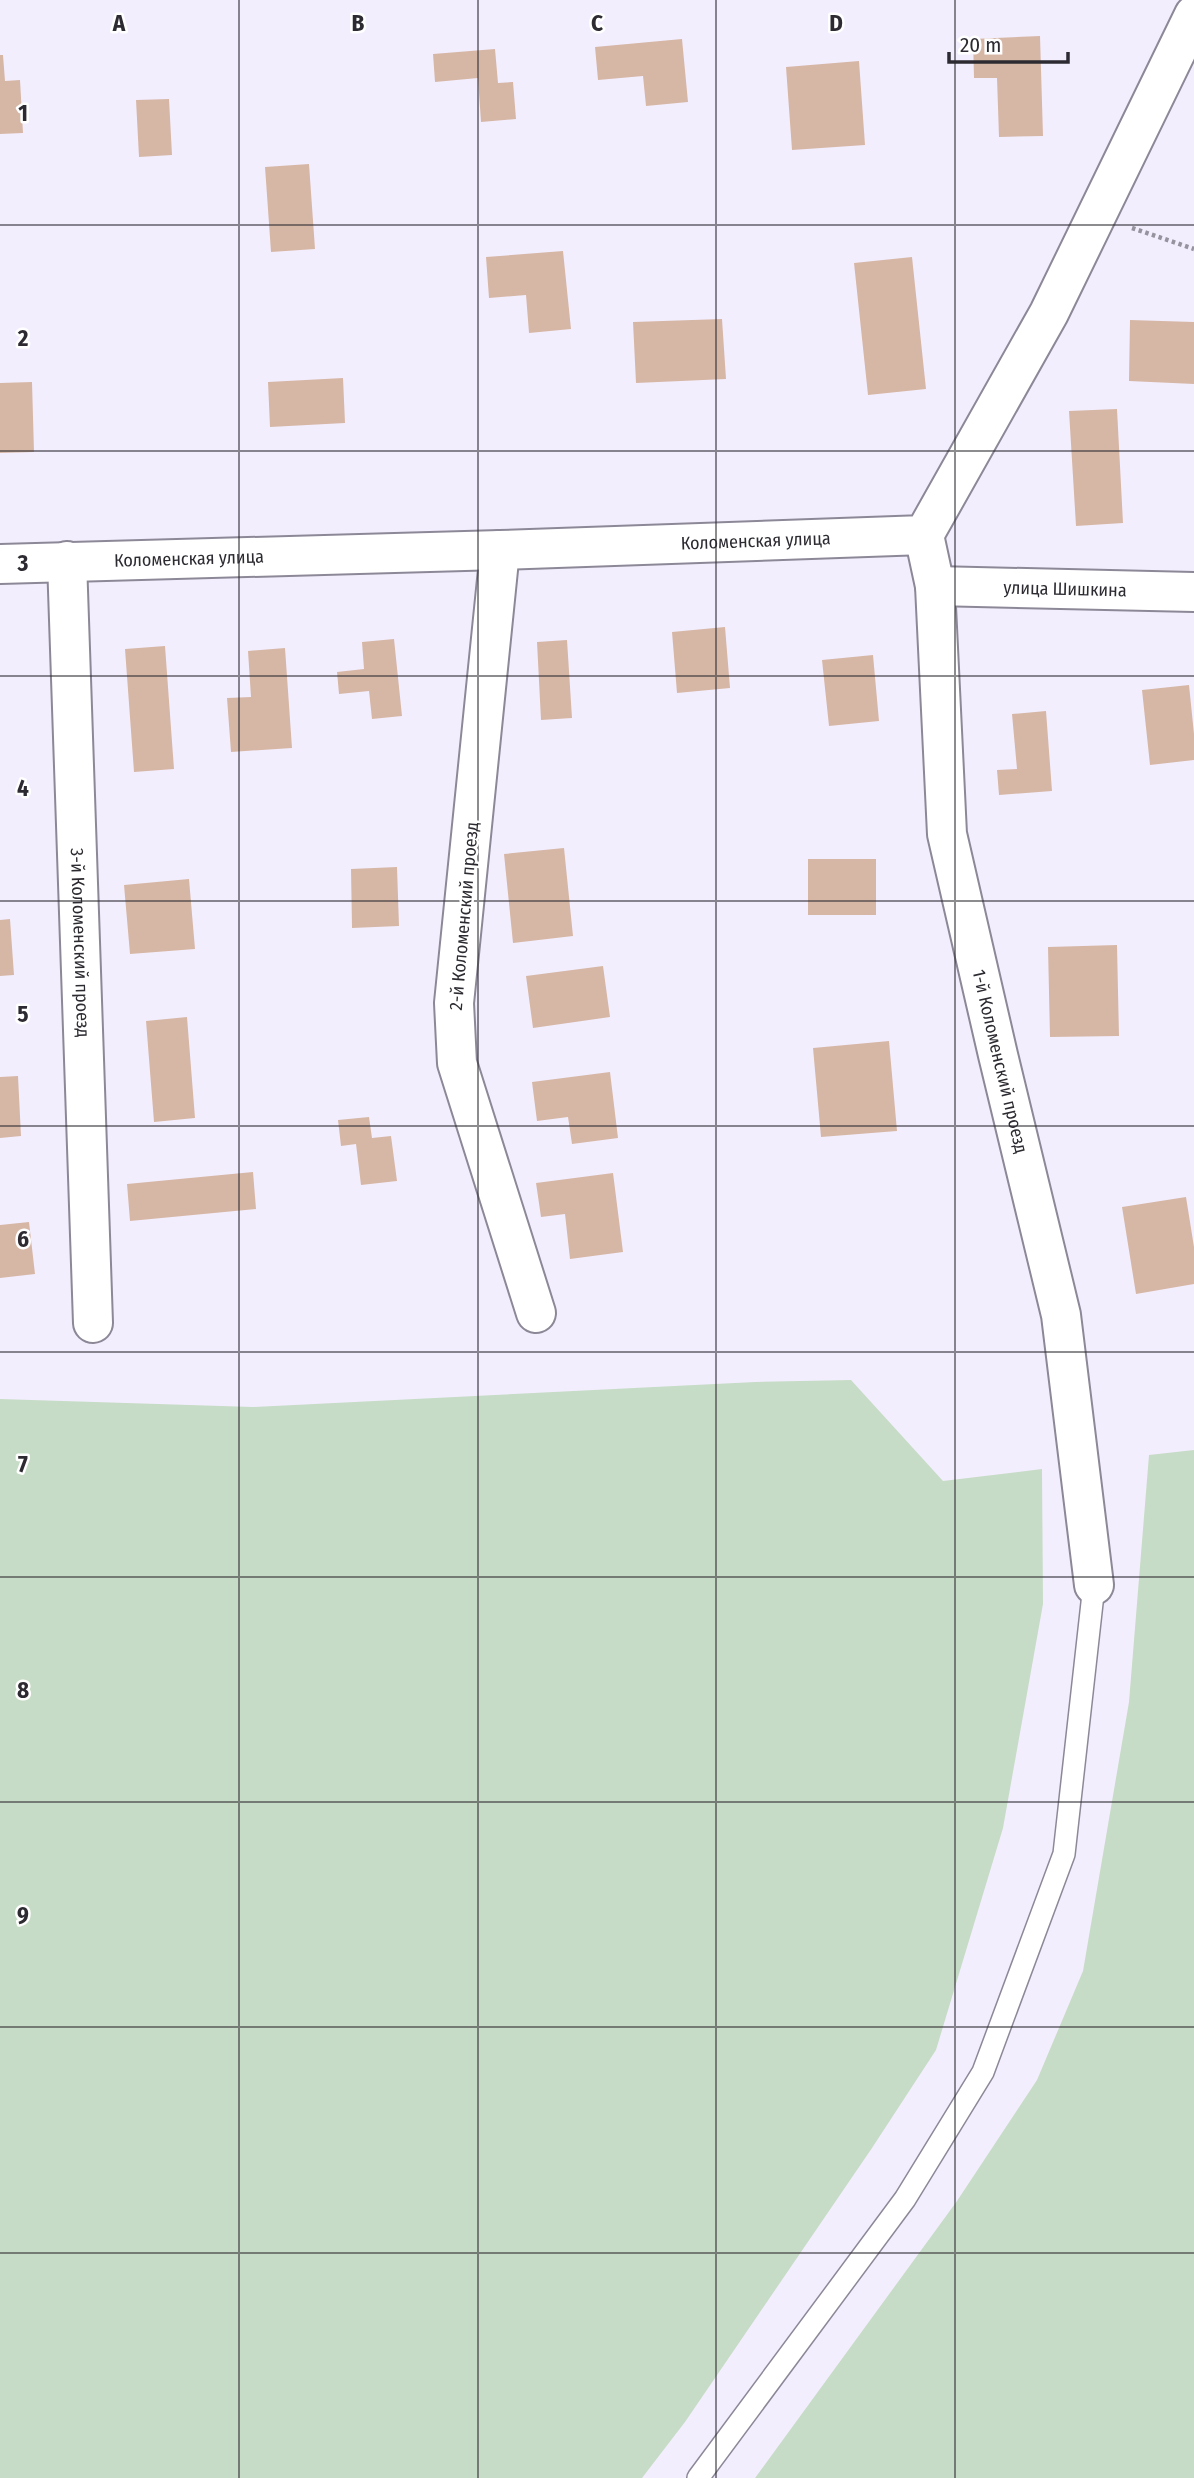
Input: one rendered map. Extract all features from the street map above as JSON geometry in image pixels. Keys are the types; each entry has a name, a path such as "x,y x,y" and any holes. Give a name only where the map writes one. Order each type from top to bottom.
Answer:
{"street":[{"path":"924,535 1049,313 1194,15"},
{"name":"Коломенская улица","path":"0,564 924,535"},
{"name":"1-й Коломенский проезд","path":"924,535 935,586 947,834 1061,1315 1094,1585"},
{"name":"2-й Коломенский проезд","path":"500,550 454,1003 457,1063 536,1313"},
{"name":"3-й Коломенский проезд","path":"67,561 93,1323"},
{"name":"улица Шишкина","path":"935,586 1194,592"}],"lane":[{"path":"698,2478 905,2199 983,2072 1064,1854 1094,1585"}],"path":[{"path":"1097,215 1194,250"}],"green space":[{"path":"851,1380 943,1481 1042,1469 1043,1604 1003,1828 936,2050 685,2422 642,2478 0,2478 0,1399 253,1407 755,1382"},
{"path":"1194,1450 1194,2478 755,2478 957,2201 1037,2080 1083,1971 1129,1702 1149,1455"}],"building":[{"path":"1040,36 1043,136 999,137 997,78 974,78 973,39"},
{"path":"682,39 688,102 646,106 643,76 598,80 595,47"},
{"path":"495,49 498,83 513,82 516,119 481,122 478,78 435,82 433,54"},
{"path":"0,55 3,55 5,81 20,80 23,133 0,134"},
{"path":"859,61 865,145 792,150 786,67"},
{"path":"169,99 172,155 139,157 136,100"},
{"path":"309,164 315,249 271,252 265,167"},
{"path":"563,251 571,329 529,333 526,295 489,298 486,257"},
{"path":"912,257 926,389 868,395 854,263"},
{"path":"722,319 726,379 636,383 633,322"},
{"path":"1130,320 1194,322 1194,384 1129,381"},
{"path":"343,378 345,423 270,427 268,382"},
{"path":"32,382 34,452 0,453 0,383"},
{"path":"1117,409 1123,523 1076,526 1069,411"},
{"path":"725,627 730,688 677,693 672,632"},
{"path":"394,639 402,716 372,719 369,691 339,694 337,672 364,669 362,642"},
{"path":"567,640 572,718 541,720 537,642"},
{"path":"165,646 174,769 134,772 125,649"},
{"path":"285,648 292,748 231,752 227,698 251,697 248,651"},
{"path":"873,655 879,721 829,726 822,660"},
{"path":"1189,685 1194,760 1150,765 1142,690"},
{"path":"1046,711 1052,791 999,795 997,770 1017,769 1012,714"},
{"path":"564,848 573,936 513,943 504,854"},
{"path":"808,859 876,859 876,915 808,915"},
{"path":"397,867 399,926 352,928 351,869"},
{"path":"189,879 195,949 130,954 124,885"},
{"path":"10,919 14,975 0,976 0,920"},
{"path":"1117,945 1119,1036 1050,1037 1048,947"},
{"path":"603,966 610,1017 533,1028 526,976"},
{"path":"187,1017 195,1118 154,1122 146,1021"},
{"path":"889,1041 897,1131 821,1137 813,1048"},
{"path":"610,1072 618,1138 572,1144 568,1117 537,1121 532,1082"},
{"path":"18,1076 21,1136 0,1138 0,1077"},
{"path":"369,1117 372,1138 391,1136 397,1181 361,1185 356,1144 341,1146 338,1120"},
{"path":"253,1172 256,1209 130,1221 127,1184"},
{"path":"613,1173 623,1252 570,1259 565,1214 541,1217 536,1183"},
{"path":"1186,1197 1194,1247 1194,1284 1136,1294 1122,1207"},
{"path":"29,1222 35,1274 0,1278 0,1225"}]}
